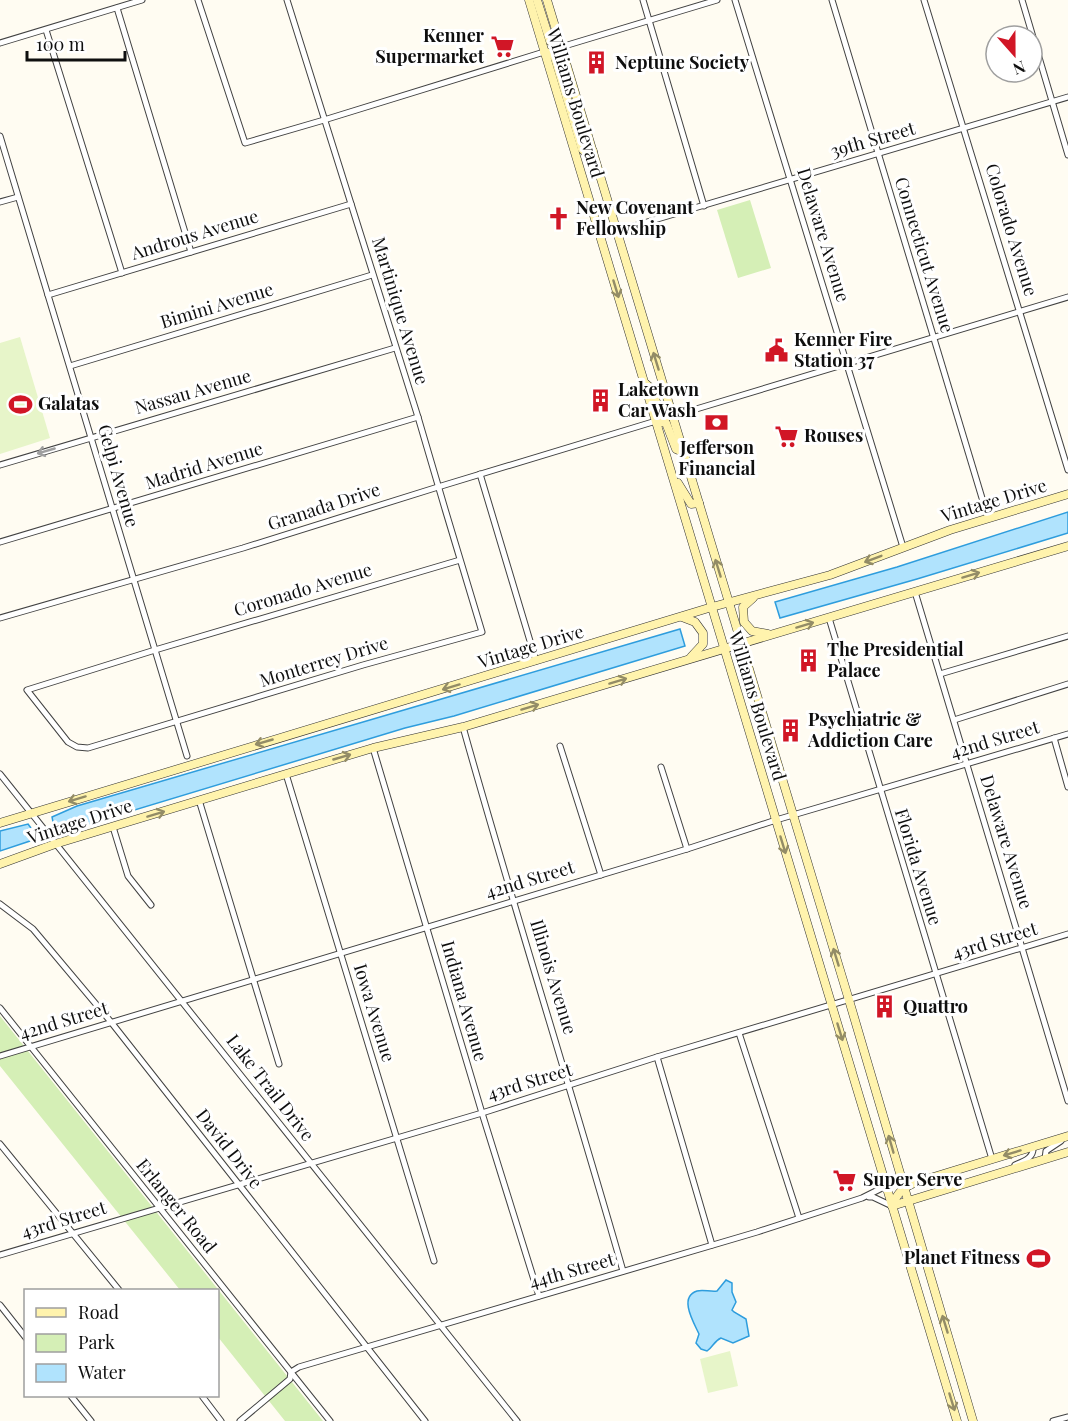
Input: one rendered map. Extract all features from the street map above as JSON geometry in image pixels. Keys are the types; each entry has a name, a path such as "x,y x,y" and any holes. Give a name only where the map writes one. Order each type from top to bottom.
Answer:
{"street":[{"path":"0,43 142,0"},
{"path":"198,0 245,143 544,52 552,54 555,58 582,149 585,152 593,152"},
{"name":"Martinique Avenue","path":"287,0 418,417 482,632"},
{"name":"Williams Boulevard","path":"529,0 957,1421"},
{"path":"537,0 550,41 561,47 717,0"},
{"name":"Williams Boulevard","path":"547,0 849,1000 973,1421"},
{"path":"643,0 704,206"},
{"name":"Delaware Avenue","path":"735,0 903,547"},
{"name":"Connecticut Avenue","path":"832,0 988,518"},
{"name":"Colorado Avenue","path":"924,0 1068,470"},
{"path":"1022,0 1068,155"},
{"path":"117,8 191,252"},
{"path":"46,30 122,273"},
{"name":"39th Street","path":"600,236 1068,97"},
{"name":"Gelpi Avenue","path":"0,136 187,756"},
{"path":"0,202 18,197"},
{"name":"Androus Avenue","path":"48,295 351,204"},
{"name":"Bimini Avenue","path":"70,366 372,275"},
{"path":"644,383 652,389 660,414 672,416 1068,297"},
{"name":"Nassau Avenue","path":"0,465 395,348"},
{"name":"Madrid Avenue","path":"0,542 418,417"},
{"path":"656,421 666,423 676,448 683,452"},
{"name":"Granada Drive","path":"0,618 243,548 656,421"},
{"path":"667,460 688,500 691,504 699,503"},
{"path":"480,474 536,661"},
{"name":"Vintage Drive","path":"0,823 728,602 830,575 988,518 1068,494"},
{"name":"Vintage Drive","path":"0,864 55,844 373,748 464,727 1068,546"},
{"name":"Coronado Avenue","path":"177,723 88,748 77,747 68,742 27,690 460,560"},
{"name":"Delaware Avenue","path":"915,592 1068,1101"},
{"path":"756,595 744,608 744,622 752,631 774,634"},
{"path":"681,617 695,622 703,633 703,644 690,658"},
{"name":"Florida Avenue","path":"829,618 992,1159"},
{"name":"Monterrey Drive","path":"177,723 363,665 482,632"},
{"path":"940,674 1068,636"},
{"path":"954,720 1068,684"},
{"name":"Illinois Avenue","path":"464,727 499,855 570,1085 623,1271"},
{"name":"42nd Street","path":"0,1056 687,849 792,815 1068,734"},
{"path":"1054,738 1068,787"},
{"path":"560,746 601,875"},
{"name":"Indiana Avenue","path":"373,748 539,1296"},
{"path":"661,767 687,849"},
{"name":"Lake Trail Drive","path":"0,774 517,1421"},
{"name":"Iowa Avenue","path":"286,774 434,1261"},
{"path":"200,800 279,1064"},
{"path":"113,827 128,876 151,905"},
{"name":"David Drive","path":"0,904 33,929 111,1022 425,1421"},
{"name":"43rd Street","path":"0,1255 482,1113 657,1057 1068,934"},
{"name":"Erlanger Road","path":"0,1008 330,1421"},
{"path":"739,1033 799,1218"},
{"path":"657,1057 712,1245"},
{"path":"892,1206 897,1194 904,1187 1068,1137"},
{"path":"1045,1159 1046,1151 1068,1137"},
{"path":"0,1144 118,1289"},
{"path":"1000,1173 1028,1159 1033,1152 1033,1147"},
{"path":"862,1198 873,1197 892,1206 1068,1152"},
{"path":"934,1192 950,1182 955,1171"},
{"path":"886,1186 908,1200"},
{"name":"44th Street","path":"291,1372 299,1367 799,1218 862,1198 886,1186"},
{"path":"0,1305 24,1335"},
{"path":"938,1355 952,1351"},
{"path":"944,1375 958,1370"},
{"path":"240,1421 290,1379 291,1372"},
{"path":"73,1397 91,1421"},
{"path":"203,1397 221,1421"},
{"path":"1053,1421 1068,1417"}],"green space":[{"path":"750,200 771,268 738,278 717,210"},
{"name":"Galatas","path":"20,337 50,438 0,454 0,343"},
{"path":"0,1016 218,1289 179,1289 0,1066"},
{"path":"219,1291 323,1421 285,1421 219,1338"},
{"path":"730,1351 738,1386 708,1393 700,1359"}],"water":[{"path":"1068,512 1068,533 780,618 775,602 897,567"},
{"path":"680,629 685,646 62,832 53,822 52,817 77,806"},
{"path":"28,824 37,836 30,841 0,851 0,831"},
{"path":"726,1280 732,1283 732,1292 736,1302 732,1310 746,1319 749,1336 733,1343 721,1338 707,1351 701,1349 696,1343 699,1334 689,1311 689,1299 691,1294 697,1291 717,1291"}],"place":[{"name":"Kenner Supermarket","path":"502,46"},
{"name":"Neptune Society","path":"597,63"},
{"name":"New Covenant Fellowship","path":"558,218"},
{"name":"Kenner Fire Station 37","path":"776,350"},
{"name":"Laketown Car Wash","path":"600,400"},
{"name":"Galatas","path":"20,404"},
{"name":"Jefferson Financial","path":"717,422"},
{"name":"Rouses","path":"786,436"},
{"name":"The Presidential Palace","path":"809,660"},
{"name":"Psychiatric & Addiction Care","path":"790,730"},
{"name":"Quattro","path":"885,1007"},
{"name":"Super Serve","path":"845,1180"},
{"name":"Planet Fitness","path":"1038,1258"}]}
